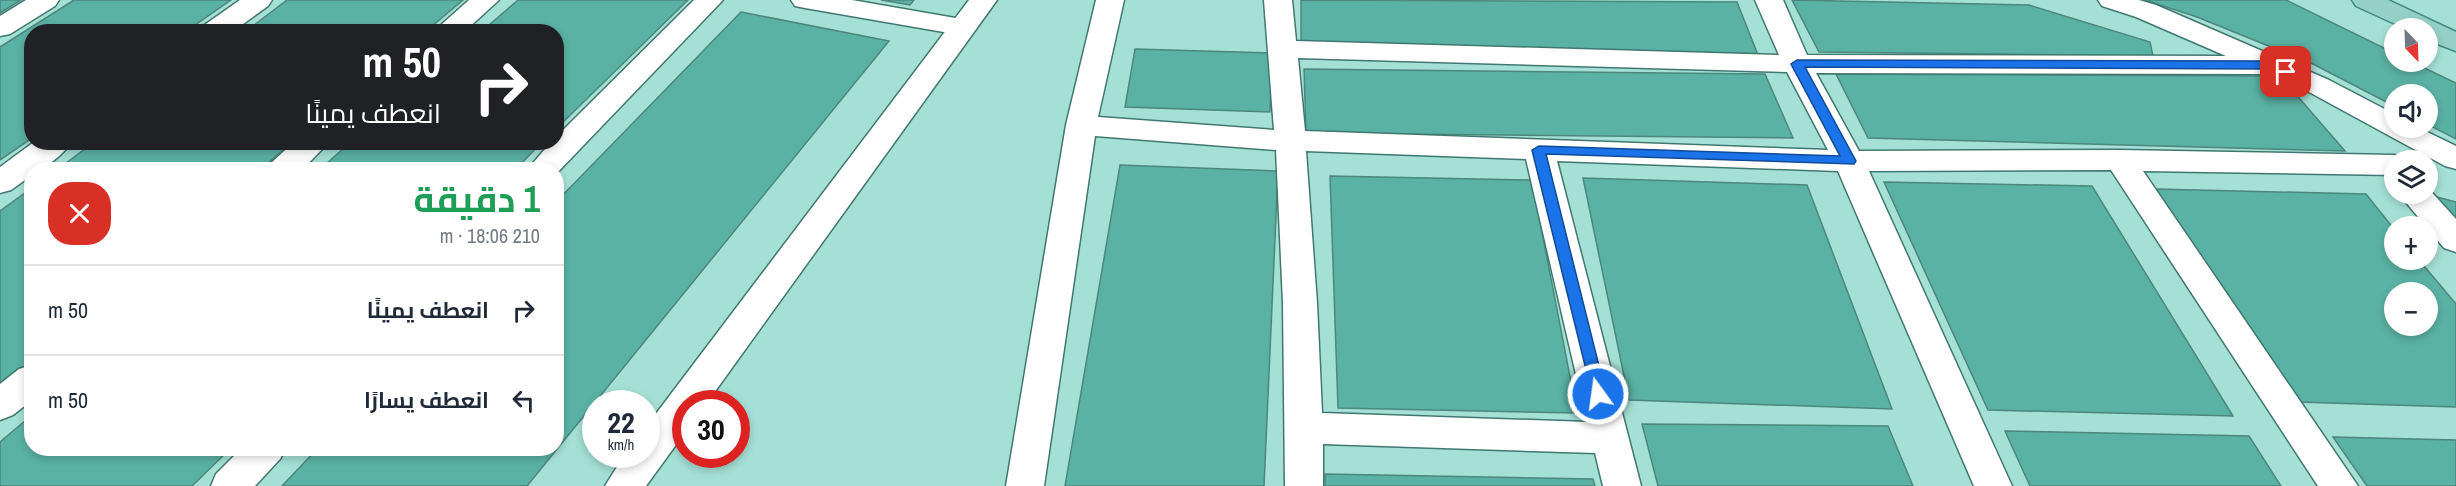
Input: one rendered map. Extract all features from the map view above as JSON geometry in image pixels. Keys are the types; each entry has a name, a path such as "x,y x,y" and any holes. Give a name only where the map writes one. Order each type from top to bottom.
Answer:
{"main road":[{"path":"2366,0 2403,18"},
{"path":"2438,35 2456,43"}],"street":[{"path":"0,28 45,0"},
{"path":"224,24 258,0"},
{"path":"456,24 485,0"},
{"path":"564,148 709,0"},
{"path":"805,0 961,27"},
{"path":"624,486 983,0"},
{"path":"1025,486 1081,125 1110,0"},
{"path":"1278,0 1292,141 1304,428 1304,486"},
{"path":"1769,0 1797,64 1849,161 1993,486"},
{"path":"2112,0 2146,11 2319,86 2384,121"},
{"path":"1283,49 1797,64 2270,65"},
{"path":"1081,125 1292,141 1849,161 2120,160 2384,167"},
{"path":"2416,138 2456,159"},
{"path":"28,162 45,150"},
{"path":"291,162 305,150"},
{"path":"550,162 562,150"},
{"path":"1539,150 1622,486"},
{"path":"2120,160 2339,486"},
{"path":"0,182 24,165"},
{"path":"2438,165 2456,166"},
{"path":"2424,204 2456,240"},
{"path":"0,405 24,386"},
{"path":"1304,428 1609,438"},
{"path":"230,486 259,456"}],"building":[{"path":"0,0 21,0 0,13"},
{"path":"74,0 231,0 196,24 36,24"},
{"path":"287,0 463,0 434,24 256,24"},
{"path":"518,0 688,0 564,121 564,24 490,24"},
{"path":"881,0 914,0 910,5"},
{"path":"1301,0 1737,2 1758,55 1301,46"},
{"path":"1792,0 2029,5 2150,42 2153,56 1819,52"},
{"path":"2145,0 2286,0 2384,48 2384,72 2433,72 2456,83 2456,139 2438,130 2438,84 2384,84 2384,101 2313,64 2197,17"},
{"path":"741,12 889,41 605,390 582,390 582,418 564,441 564,194"},
{"path":"24,32 24,144 0,160 0,47"},
{"path":"1135,49 1272,53 1270,112 1125,107"},
{"path":"1304,69 1765,74 1793,138 1306,133"},
{"path":"1836,74 2280,76 2345,151 1868,138"},
{"path":"83,150 283,150 269,162 68,162"},
{"path":"342,150 534,150 523,162 328,162"},
{"path":"1120,165 1278,171 1264,486 1065,486"},
{"path":"1330,176 1532,180 1577,413 1338,408"},
{"path":"1583,178 1807,185 1892,409 1629,400"},
{"path":"1884,182 2092,186 2233,416 1988,410"},
{"path":"2156,189 2366,194 2384,216 2384,270 2427,270 2438,282 2384,282 2384,336 2438,336 2438,283 2456,304 2456,407 2298,402"},
{"path":"24,194 24,366 0,386 0,211"},
{"path":"2438,197 2456,202 2456,226 2435,204 2438,204"},
{"path":"24,422 24,456 223,456 192,486 0,486 0,442"},
{"path":"1642,424 1888,426 1913,486 1658,486"},
{"path":"2005,431 2249,436 2281,486 2030,486"},
{"path":"2333,437 2456,440 2456,486 2367,486"},
{"path":"310,456 551,456 527,486 282,486"},
{"path":"1325,474 1593,479 1595,486 1325,486"}],"route":[{"path":"1598,394 1539,150 1849,161 1797,64 2270,65 2286,72"}]}
